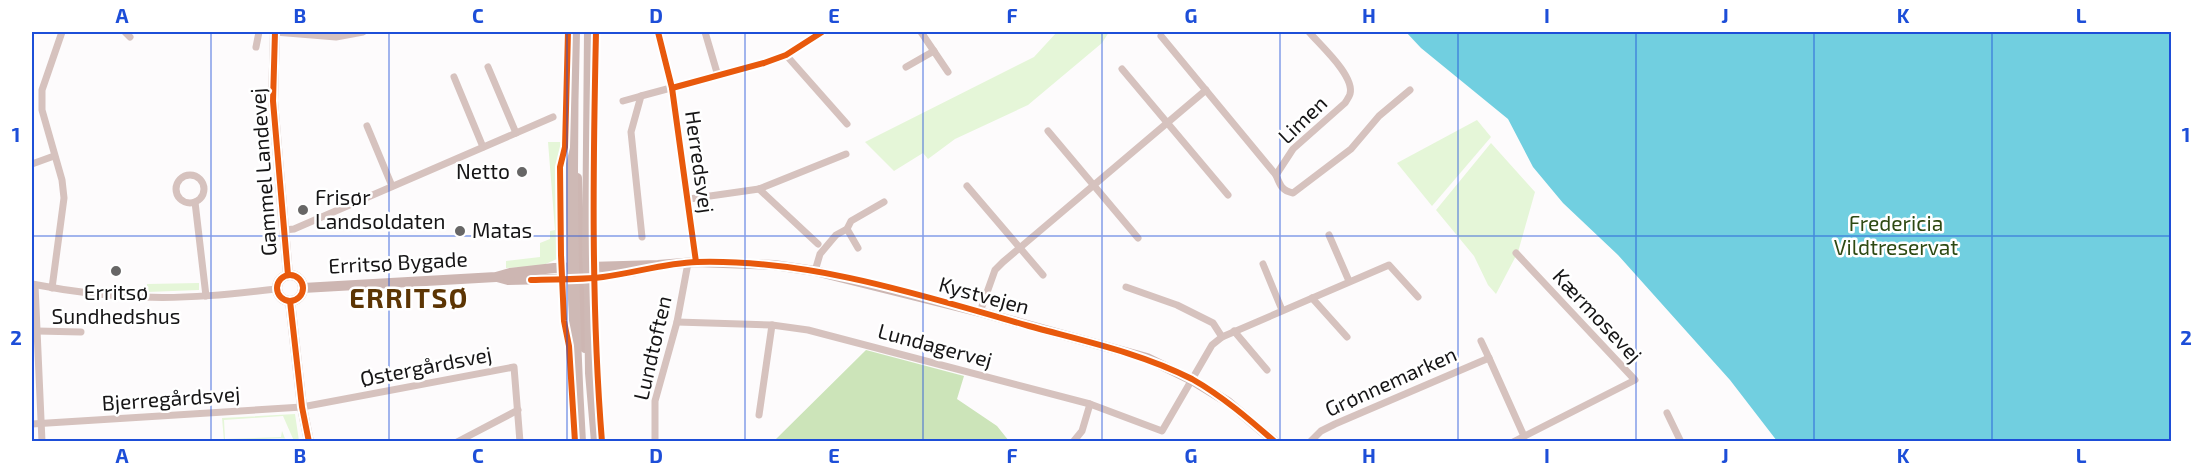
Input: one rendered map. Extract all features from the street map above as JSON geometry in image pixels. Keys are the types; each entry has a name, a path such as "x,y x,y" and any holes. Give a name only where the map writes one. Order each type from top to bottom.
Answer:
{"main road":[{"path":"574,32 571,152 597,441"},
{"path":"580,441 581,273 587,188 590,32"}],"street":[{"path":"52,288 64,198 62,180 42,110 42,90 62,32"},
{"path":"256,47 259,32"},
{"path":"275,32 354,35 363,32"},
{"name":"Gammel Landevej","path":"275,32 273,101 288,275"},
{"name":"Herredsvej","path":"658,32 672,88 689,199 692,262"},
{"path":"705,32 718,76"},
{"path":"623,100 764,63 786,55 822,32"},
{"path":"921,32 948,72"},
{"name":"Limen","path":"1276,175 1293,149 1345,103 1350,94 1346,75 1309,32"},
{"path":"1161,36 1276,175 1280,186 1287,192 1293,193 1299,190 1351,149 1379,116 1410,90"},
{"path":"906,67 934,51"},
{"path":"786,55 847,124"},
{"path":"488,67 516,133"},
{"path":"1122,69 1227,195"},
{"path":"454,77 483,147"},
{"path":"980,312 995,270 1019,247 1206,90"},
{"path":"641,96 631,132 642,237"},
{"path":"284,230 294,229 553,117"},
{"path":"367,126 392,186"},
{"path":"1048,131 1138,238"},
{"path":"689,199 759,189 846,154"},
{"path":"32,164 54,156"},
{"path":"188,174 202,181 204,189 201,198 195,202 187,203 175,192 180,177 188,174"},
{"path":"967,186 1043,275"},
{"path":"759,189 818,244"},
{"path":"195,202 206,296"},
{"path":"815,271 820,254 836,235 847,229 851,221 884,202"},
{"path":"847,229 858,248"},
{"path":"1329,235 1349,281"},
{"name":"Kærmosevej","path":"1513,441 1635,380 1516,253"},
{"name":"Kystvejen","path":"581,273 692,262 770,265 815,271 980,312 1147,358 1192,380 1228,402 1274,441"},
{"name":"Lundtoften","path":"655,441 655,401 692,262"},
{"path":"1263,264 1282,310"},
{"path":"1192,380 1212,345 1222,337 1389,265 1418,297"},
{"name":"Erritsø Bygade","path":"303,288 496,277 510,273 581,273"},
{"path":"288,275 298,278 303,288 299,297 290,301 281,298 276,290 281,278 288,275"},
{"path":"42,441 38,331 33,285 129,297 206,296 276,290"},
{"path":"1126,287 1177,305 1213,322 1222,337"},
{"path":"1312,298 1347,337"},
{"path":"290,301 302,407 309,441"},
{"name":"Lundagervej","path":"677,322 772,325 808,330 1090,404 1162,431 1192,380"},
{"path":"759,415 772,325"},
{"path":"38,331 81,332"},
{"path":"1234,331 1267,370"},
{"name":"Grønnemarken","path":"1481,341 1524,436"},
{"name":"Grønnemarken","path":"1310,441 1321,431 1335,424 1489,358"},
{"name":"Østergårdsvej","path":"302,407 514,367 520,441"},
{"path":"1073,441 1083,431 1090,404"},
{"name":"Bjerregårdsvej","path":"32,424 302,407"},
{"path":"457,441 518,410"},
{"path":"1666,413 1681,441"}],"green space":[{"path":"1057,32 1109,32 1102,43 1028,105 955,139 928,159 923,153 894,171 865,142 1034,57"},
{"path":"1477,120 1491,137 1432,206 1397,163"},
{"path":"548,142 563,142 559,158 557,259 541,266 506,268 506,261 540,257 540,243 550,239 550,231 555,230"},
{"path":"1491,143 1535,192 1518,252 1496,294 1488,285 1474,256 1436,210"},
{"path":"199,283 199,290 147,292 147,284"},
{"path":"866,350 964,376 957,399 997,426 1009,441 758,441 775,440"},
{"path":"295,414 299,441 294,441 283,416 224,420 225,439 281,437 282,431 285,438 224,441 222,418"}],"water":[{"name":"Fredericia Vildtreservat","path":"1406,32 2171,32 2171,441 1777,441 1730,380 1618,255 1563,203 1533,167 1508,119 1421,48"}],"cycle path":[{"path":"275,32 273,101 288,275"},
{"path":"568,32 565,147 560,167 561,255 564,321 569,346 575,442"},
{"path":"596,32 594,288 602,442"},
{"path":"658,32 672,88 696,262"},
{"path":"672,88 786,55 822,32"},
{"path":"531,280 603,277 673,264 697,262 781,266 865,281 1153,362 1192,379 1214,393 1275,442"},
{"path":"290,275 299,279 303,288 299,297 290,301 281,297 277,288 281,279 290,275"},
{"path":"290,301 302,407 309,442"}],"place":[{"name":"Netto","path":"522,172"},
{"name":"Frisør Landsoldaten","path":"303,210"},
{"name":"Matas","path":"460,231"},
{"name":"Erritsø Sundhedshus","path":"116,271"}],"district":[{"name":"ERRITSØ","path":"409,299"}]}
